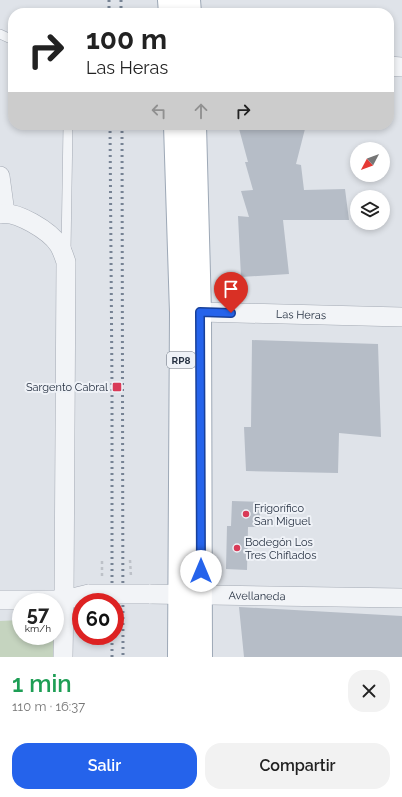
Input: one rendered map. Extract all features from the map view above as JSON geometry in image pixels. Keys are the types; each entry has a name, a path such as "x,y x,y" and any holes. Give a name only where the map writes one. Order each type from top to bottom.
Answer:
{"main road":[{"name":"RP8","path":"175,130 181,313 179,657"},
{"name":"RP8","path":"195,130 200,312 201,657"}],"street":[{"path":"0,176 2,213 25,219 43,230 58,244 66,262 64,600"},
{"name":"Las Heras","path":"200,312 402,317"},
{"name":"Avellaneda","path":"64,600 89,594 402,598"},
{"name":"Avellaneda","path":"0,600 12,600"},
{"path":"63,645 63,657"}],"lane":[{"path":"66,262 68,130"}],"green space":[{"path":"12,620 12,645 56,645 56,657 0,657 0,621"}],"building":[{"path":"239,130 305,130 296,164 301,165 304,190 345,189 349,220 283,220 289,274 241,277 238,216 249,217 241,191 253,190 245,162 248,162"},
{"path":"252,340 378,344 381,437 339,433 338,473 246,471 244,427 251,427"},
{"path":"232,501 260,502 260,527 248,527 247,570 226,569 227,526 231,526"},
{"path":"239,607 402,616 402,657 244,657"}],"railway":[{"path":"109,0 109,8"},
{"path":"121,0 121,8"},
{"path":"110,130 112,593"},
{"path":"122,130 123,657"},
{"path":"112,645 112,657"}],"place":[{"name":"Sargento Cabral","path":"117,387"},
{"name":"Frigorífico San Miguel","path":"246,514"},
{"name":"Bodegón Los Tres Chiflados","path":"237,548"}],"route":[{"path":"201,571 200,312 231,313"}]}
